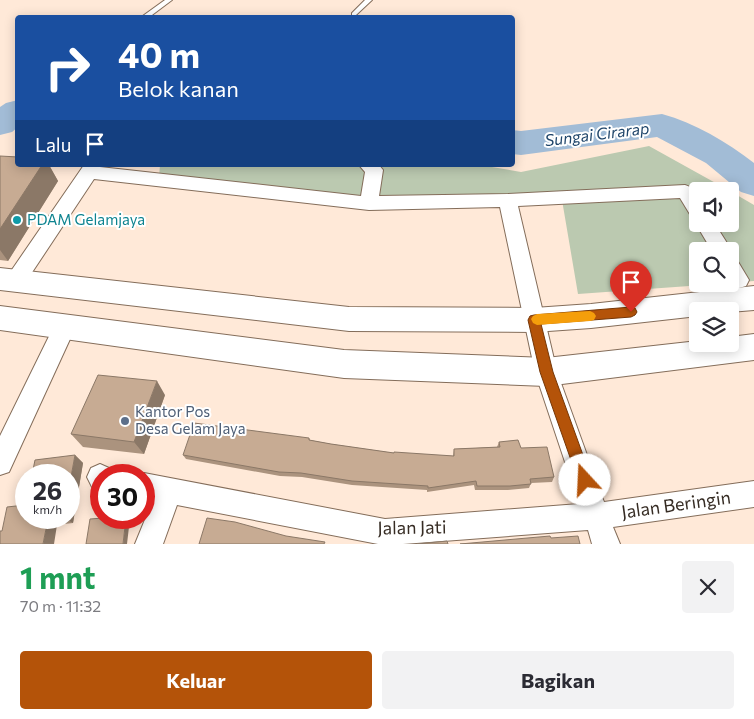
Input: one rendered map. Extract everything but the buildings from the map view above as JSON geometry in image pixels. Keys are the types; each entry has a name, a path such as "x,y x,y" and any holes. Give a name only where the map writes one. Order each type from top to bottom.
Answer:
{"main road":[{"path":"8,279 349,319 536,325 591,316 741,281"},
{"path":"0,318 344,364 545,364 754,348"}],"street":[{"path":"369,203 374,170 370,167"},
{"path":"8,279 91,168 369,203 508,200 685,191 689,197"},
{"path":"508,200 545,364 606,544"},
{"path":"0,463 65,326"},
{"name":"Jalan Jati","path":"155,488 385,532 598,516"},
{"path":"149,544 169,491"},
{"name":"Jalan Beringin","path":"598,516 754,494"}],"lane":[{"path":"148,15 169,0"},
{"path":"354,14 369,0"}],"green space":[{"path":"649,146 714,182 689,182 689,232 739,232 739,196 754,205 754,281 739,282 739,242 689,242 689,286 578,294 562,200 327,196 159,177 160,167 492,167 521,172"}],"waterway":[{"name":"Sungai Cirarap","path":"0,124 15,112"},
{"name":"Sungai Cirarap","path":"515,142 662,125 719,154 754,183"}],"slow traffic":[{"path":"537,319 590,316"}],"place":[{"name":"PDAM Gelamjaya","path":"17,220"},
{"name":"Kantor Pos Desa Gelam Jaya","path":"125,421"}],"route":[{"path":"585,480 546,372 534,320 631,312"}]}
